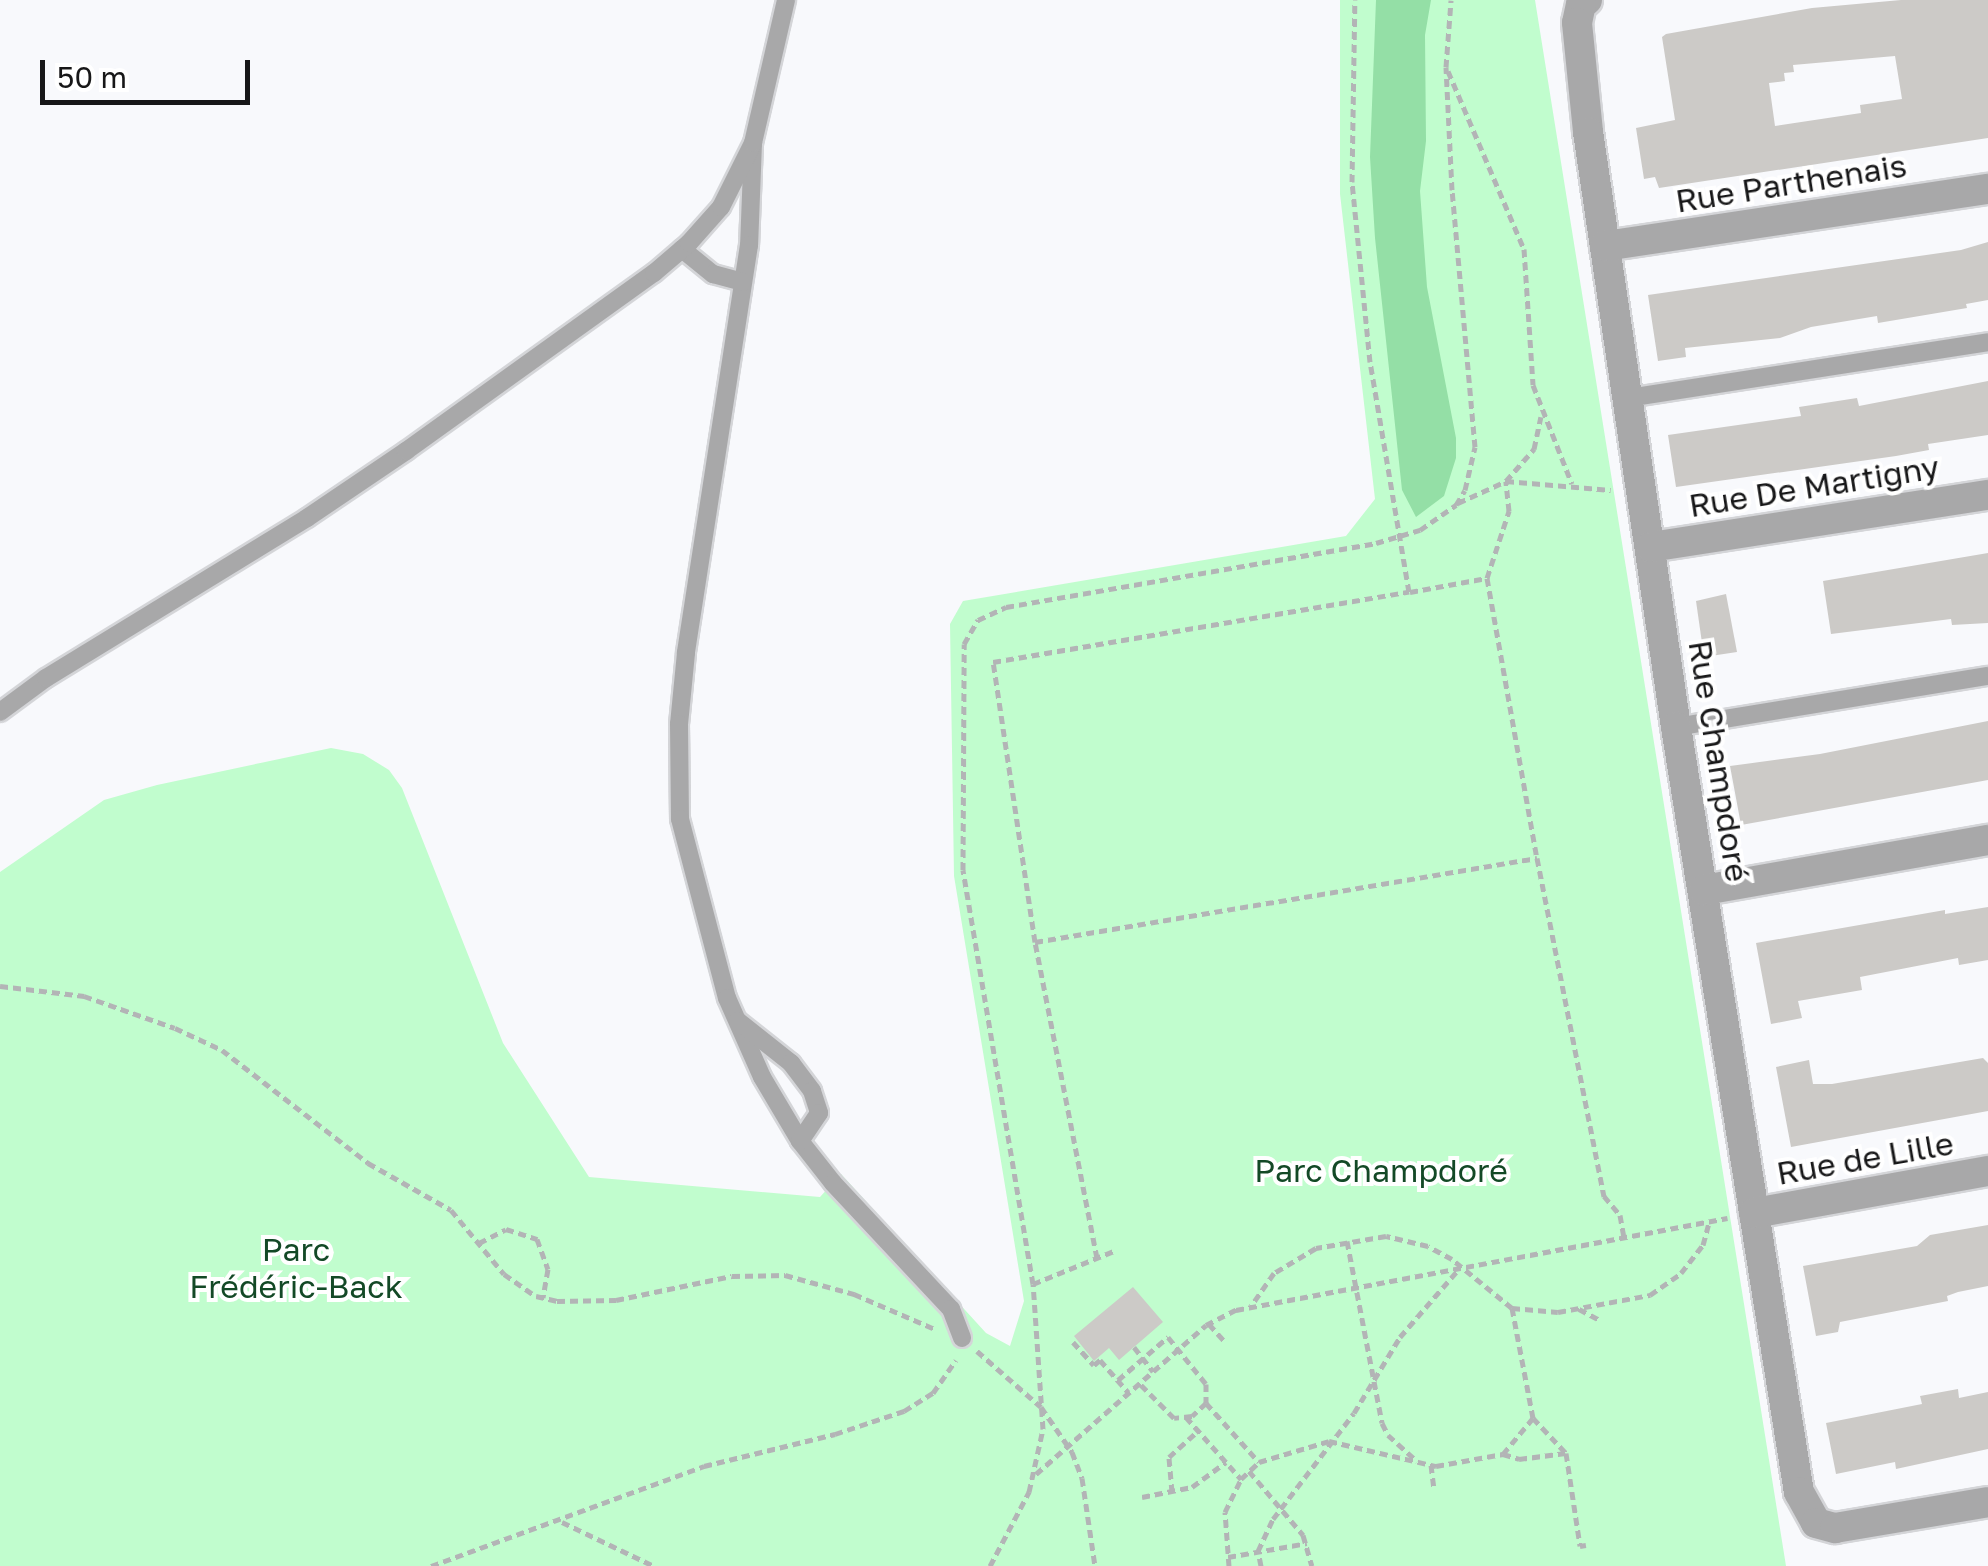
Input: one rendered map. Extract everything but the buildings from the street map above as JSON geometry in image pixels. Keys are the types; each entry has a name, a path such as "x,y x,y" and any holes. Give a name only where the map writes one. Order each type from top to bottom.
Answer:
{"street":[{"name":"Rue Champdoré","path":"1584,2 1577,42 1605,246 1676,728 1800,1492 1816,1523 1856,1527 1988,1502"},
{"name":"Rue Parthenais","path":"1605,246 1988,189"},
{"name":"Rue De Martigny","path":"1650,547 1988,495"},
{"path":"1704,890 1988,840"},
{"name":"Rue de Lille","path":"1754,1214 1988,1171"}],"lane":[{"path":"786,0 754,143 754,183 743,282 686,653 677,779 692,876 735,1018 762,1077 800,1141 833,1183 951,1309 962,1338"},
{"path":"0,712 46,678 357,485 682,248 721,206 754,143"},
{"path":"682,248 713,274 743,282"},
{"path":"1628,398 1988,342"},
{"path":"1676,728 1988,676"},
{"path":"735,1018 791,1063 812,1091 819,1113 800,1141"}],"path":[{"path":"1355,0 1352,182 1370,362 1410,592"},
{"path":"1451,0 1446,66 1475,447 1456,505"},
{"path":"1446,66 1524,250 1526,340 1541,414 1572,484"},
{"path":"990,1566 1022,1510 1044,1430 1033,1284 964,870 962,662 969,630 988,614 1006,608 1400,537 1438,521 1456,505 1506,481 1534,449 1541,414"},
{"path":"1506,481 1572,484 1643,494"},
{"path":"1506,481 1509,511 1486,578 1604,1196 1620,1215 1624,1237"},
{"path":"1097,1258 1035,942 993,662 1486,578"},
{"path":"1035,942 1537,858"},
{"path":"0,986 84,996 175,1028 222,1050 368,1163 452,1210 518,1286 543,1298 616,1300 732,1276 784,1275 854,1294 962,1338 1041,1407 1068,1446 1082,1478 1094,1566"},
{"path":"1034,1475 1209,1324 1251,1306 1754,1214"},
{"path":"1251,1306 1263,1284 1289,1262 1316,1248 1347,1241 1402,1238 1442,1252 1512,1308 1558,1312 1650,1295 1667,1286 1703,1245 1710,1222"},
{"path":"479,1243 506,1229 537,1239 548,1270 543,1298"},
{"path":"1347,1241 1373,1379 1388,1435 1420,1463"},
{"path":"1033,1284 1114,1251"},
{"path":"1261,1566 1258,1552 1280,1508 1354,1412 1408,1326 1460,1268"},
{"path":"1512,1308 1533,1418 1566,1453 1580,1546 1586,1546"},
{"path":"1579,1308 1600,1320"},
{"path":"1209,1324 1226,1344"},
{"path":"1118,1380 1168,1337 1206,1384 1206,1403 1259,1462"},
{"path":"430,1566 704,1466 835,1434 904,1411 933,1393 948,1375 962,1338"},
{"path":"1073,1342 1094,1365 1100,1360 1129,1392"},
{"path":"1134,1348 1153,1371"},
{"path":"1139,1383 1168,1414 1186,1417 1240,1478"},
{"path":"1186,1417 1206,1403"},
{"path":"1503,1454 1533,1418"},
{"path":"1172,1492 1170,1457 1198,1431"},
{"path":"1229,1566 1225,1512 1240,1478 1259,1462 1329,1441 1431,1465 1503,1454 1519,1459 1566,1453"},
{"path":"1142,1497 1192,1487 1226,1462"},
{"path":"1431,1465 1434,1488"},
{"path":"1249,1471 1307,1544 1312,1566"},
{"path":"560,1521 654,1566"},
{"path":"1228,1557 1307,1544"}],"green space":[{"path":"1340,0 1535,0 1786,1566 0,1566 0,872 104,800 157,785 331,748 363,754 389,770 402,788 503,1043 589,1177 820,1197 841,1174 986,1333 1010,1346 1024,1301 954,876 950,624 963,601 1346,536 1375,499 1340,194"},
{"path":"1376,0 1431,0 1425,35 1426,141 1420,191 1427,287 1456,438 1456,458 1444,496 1416,517 1402,490 1375,238 1370,157"}],"park label":[{"name":"Parc Champdoré","path":"1381,1170"},
{"name":"Parc Frédéric-Back","path":"296,1268"}]}
